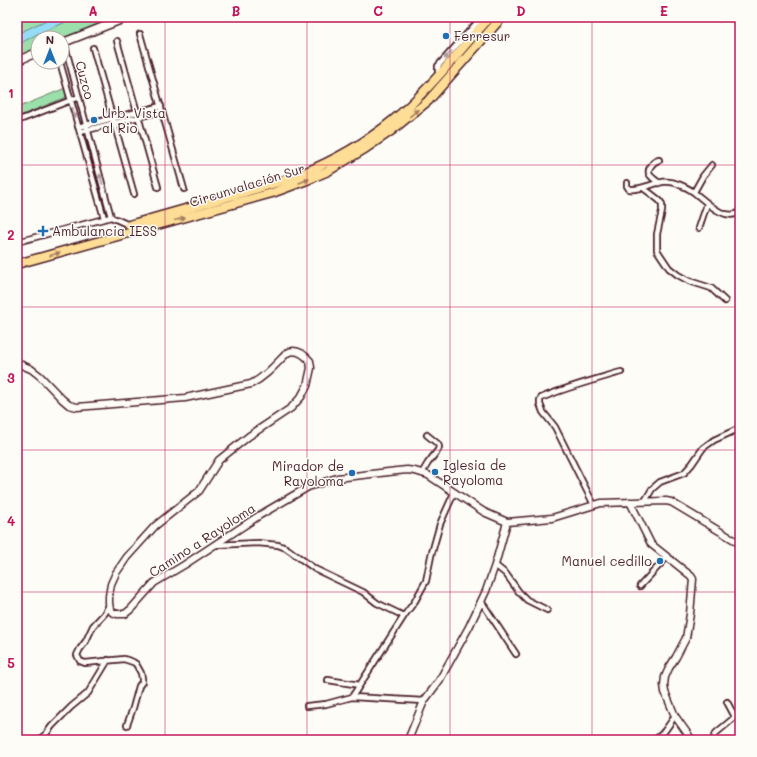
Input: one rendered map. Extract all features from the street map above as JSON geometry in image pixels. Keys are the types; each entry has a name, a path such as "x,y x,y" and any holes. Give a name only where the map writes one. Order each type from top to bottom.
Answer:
{"highway":[{"name":"Circunvalación Sur","path":"129,225 270,185 320,166 354,147 392,121 422,94 490,17"},
{"name":"Circunvalación Sur","path":"17,264 272,193 328,171 391,131 417,110 442,86 502,17"}],"main road":[{"path":"70,40 128,17"},
{"path":"17,61 30,55"}],"street":[{"path":"474,17 477,22"},
{"path":"439,75 438,66 482,17"},
{"path":"140,34 184,189"},
{"path":"117,41 158,187"},
{"path":"93,48 134,194"},
{"name":"Cuzco","path":"70,68 111,216"},
{"name":"Cuzco","path":"62,70 104,218"},
{"path":"17,121 78,97"},
{"path":"138,115 161,106"},
{"path":"79,130 138,115 162,111"},
{"path":"658,183 648,172 652,163 659,160"},
{"path":"694,192 703,176 712,165"},
{"path":"627,183 629,189 634,189 670,181 694,192 707,204 720,212 733,215 740,212"},
{"path":"643,188 662,204 657,234 657,250 669,268 689,281 711,288 725,301"},
{"path":"699,228 707,204"},
{"path":"17,242 111,216 129,225"},
{"path":"17,363 40,376 68,405 77,407 185,398 251,384 266,375 290,351 301,353 310,361 307,386 301,397 291,408 249,436 219,460 199,491 155,526 127,557 116,572 111,584 109,605 105,613 93,626 77,655 80,661 85,663 124,659 136,664 142,678 127,725"},
{"path":"594,505 555,427 543,412 540,400 541,398 583,382 621,372"},
{"path":"645,501 652,489 660,482 684,473 703,448 714,440 740,428"},
{"path":"422,473 439,447 438,444 427,435"},
{"name":"Camino a Rayoloma","path":"109,605 112,612 116,614 125,614 154,583 260,515 308,487 337,478 407,470 428,475 484,512 507,522 552,518 601,503 666,501 671,502 736,541 740,545"},
{"path":"352,697 415,601 426,581 440,524 454,493"},
{"path":"630,502 651,544 693,579 686,638 669,668 664,684 665,692 675,716 692,740"},
{"path":"408,740 424,701 439,682 469,627 486,591 507,522"},
{"path":"214,545 258,542 278,545 286,548 315,569 363,592 378,603 404,616"},
{"path":"640,586 667,557"},
{"path":"495,565 506,574 527,600 547,610"},
{"path":"481,601 516,654"},
{"path":"39,740 71,707 88,693 108,660"},
{"path":"328,680 360,685"},
{"path":"307,706 326,704 352,697 424,701"},
{"path":"713,740 716,733 734,718 728,702"},
{"path":"653,740 656,740 661,736 675,716"}],"green space":[{"path":"17,17 53,17 17,34"},
{"path":"73,17 121,17 70,35 70,30 46,30 68,21"},
{"path":"30,38 30,51 17,57 17,45"},
{"path":"65,89 66,97 17,117 17,108"}],"water":[{"path":"53,17 73,17 68,21 46,30 30,30 30,38 17,45 17,34"}],"place":[{"name":"Ferresur","path":"446,36"},
{"name":"Urb. Vista al Rio","path":"94,120"},
{"name":"Ambulancia IESS","path":"43,231"},
{"name":"Iglesia de Rayoloma","path":"435,472"},
{"name":"Mirador de Rayoloma","path":"352,473"},
{"name":"Manuel cedillo","path":"660,561"}]}
